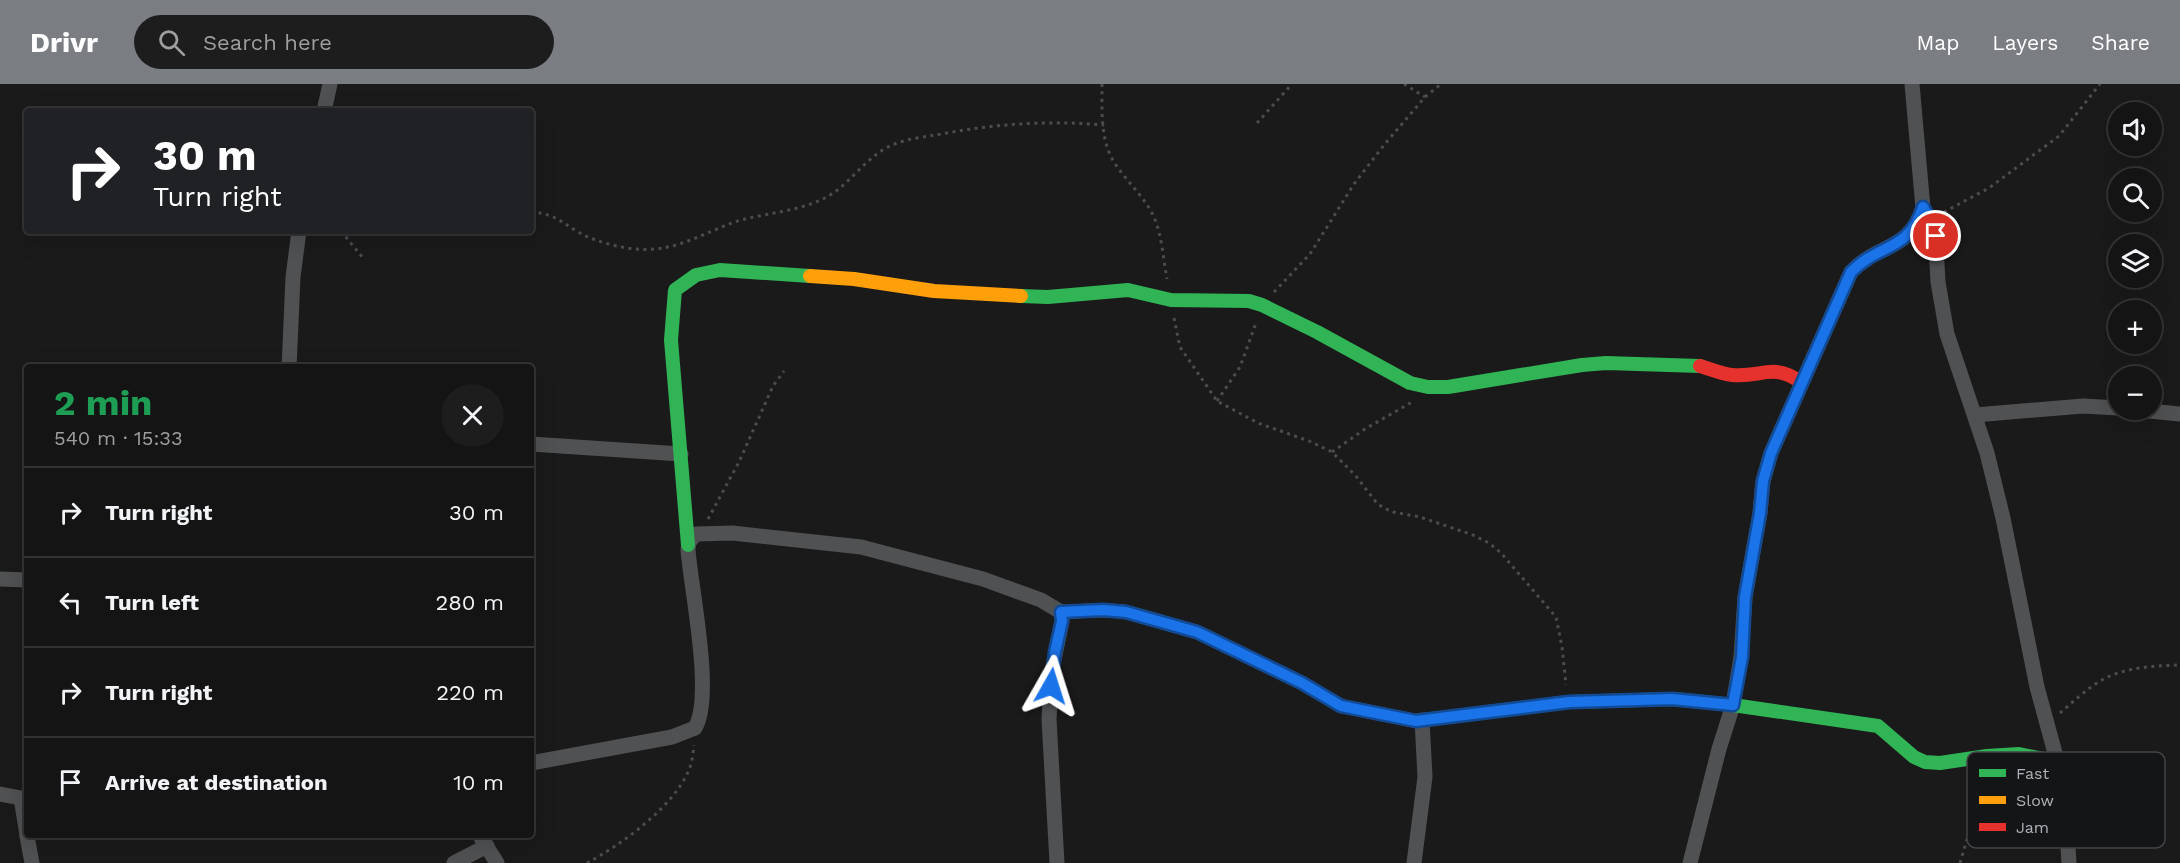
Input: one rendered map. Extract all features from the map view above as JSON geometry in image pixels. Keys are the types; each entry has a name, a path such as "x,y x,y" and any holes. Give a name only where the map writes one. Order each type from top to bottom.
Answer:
{"street":[{"path":"325,108 330,84"},
{"path":"1912,84 1925,211 1935,228 1938,282 1947,334 1975,415 2003,518 2037,687 2055,752"},
{"path":"1690,863 1719,749 1733,705 1742,657 1745,597 1760,513 1764,475 1771,453 1851,272 1869,256 1894,245 1912,232 1925,211"},
{"path":"289,364 293,277 299,234"},
{"path":"534,762 672,737 690,731 696,725 700,714 702,688 698,627 688,545 671,340 675,290 685,280 701,272 720,270 834,278 934,291 1048,297 1128,290 1171,300 1235,300 1262,305 1317,332 1391,374 1420,386 1438,388 1606,363 1699,366 1732,375 1778,371 1788,373 1802,382"},
{"path":"1975,415 2068,406 2108,408"},
{"path":"2162,412 2180,414"},
{"path":"534,444 681,454"},
{"path":"688,545 691,539 700,533 732,532 861,547 983,579 1041,600 1061,612 1094,610 1126,612 1197,632 1302,683 1341,706 1416,721 1569,702 1672,699 1733,705 1878,726 1920,761 1940,762 1967,759"},
{"path":"0,579 24,580"},
{"path":"1057,863 1049,719 1052,670 1061,612"},
{"path":"1414,863 1425,777 1422,720"},
{"path":"0,794 21,798 24,816"},
{"path":"28,838 32,863"},
{"path":"454,863 483,841 497,863"},
{"path":"2068,848 2069,863"}],"path":[{"path":"1102,84 1107,146 1114,162 1146,203 1154,218 1180,347 1217,401 1258,423 1309,441 1332,452 1356,475 1382,507 1393,512 1420,517 1473,535 1489,543 1507,560 1556,617 1569,702"},
{"path":"1257,123 1292,84"},
{"path":"1404,84 1425,98"},
{"path":"1217,401 1240,368 1262,305 1290,278 1310,254 1354,184 1425,98 1441,84"},
{"path":"1925,211 1942,212 1977,196 2050,143 2066,128 2100,84"},
{"path":"534,213 553,216 593,239 628,248 657,249 693,241 725,225 800,207 823,199 835,192 878,152 908,139 1005,124 1068,122 1104,125"},
{"path":"343,234 363,258"},
{"path":"700,533 739,462 773,386 784,371"},
{"path":"1332,452 1365,429 1438,388"},
{"path":"2047,723 2098,682 2115,674 2134,669 2180,665"},
{"path":"587,863 645,823 672,796 688,771 696,725"},
{"path":"1960,863 1967,838"}],"traffic: fast":[{"path":"688,545 671,340 675,290 696,275 720,270 810,276"},
{"path":"1021,296 1048,297 1128,290 1171,300 1249,301 1317,332 1410,383 1428,387 1448,387 1606,363 1700,366"},
{"path":"1416,721 1569,702 1673,699 1733,705 1878,726 1914,757 1925,762 1940,763 1967,759"}],"traffic: slow":[{"path":"810,276 854,279 934,291 1021,296"},
{"path":"1061,612 1103,610 1126,612 1197,632 1302,683 1341,706 1416,721"}],"traffic: jam":[{"path":"1700,366 1732,375 1782,373 1801,382"}],"route":[{"path":"1051,686 1062,621 1061,612 1113,610 1197,632 1302,683 1341,706 1416,721 1569,702 1672,699 1733,705 1742,657 1745,597 1760,513 1763,481 1771,453 1851,272 1869,256 1894,245 1912,232 1923,207 1934,225 1936,236"}]}
